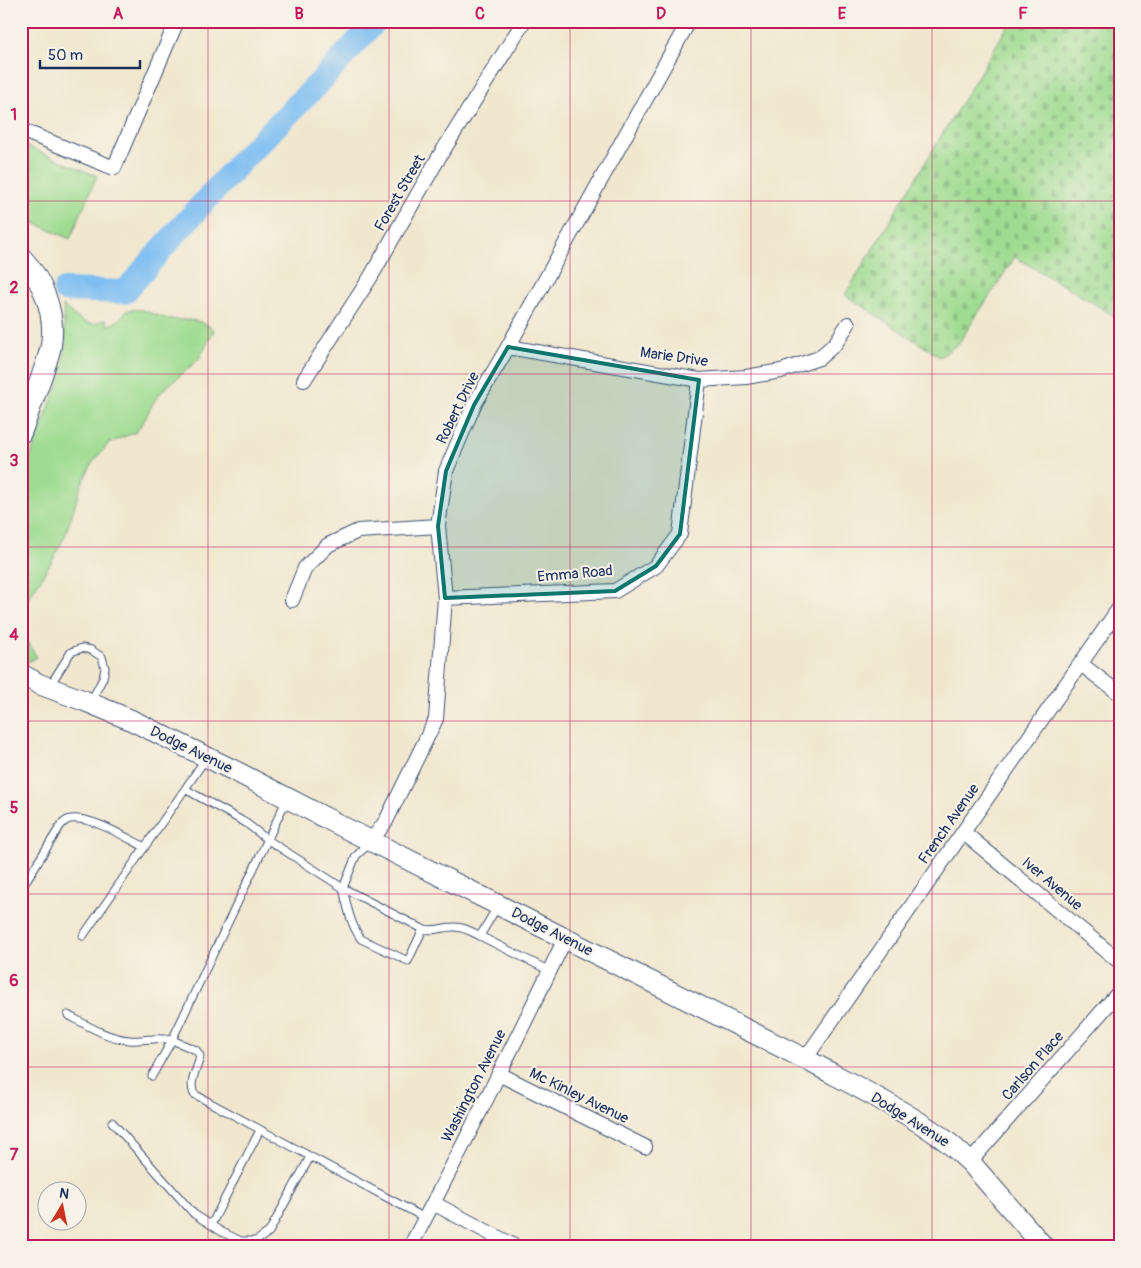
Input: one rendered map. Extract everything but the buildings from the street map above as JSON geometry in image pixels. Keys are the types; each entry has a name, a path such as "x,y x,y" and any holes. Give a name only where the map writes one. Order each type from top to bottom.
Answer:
{"main road":[{"path":"21,257 28,264 44,291 50,310 52,336 48,357 21,433"},
{"name":"Dodge Avenue","path":"21,674 33,681 131,720 206,757 347,830 805,1059 922,1124 970,1162 1044,1247"}],"street":[{"path":"21,130 114,168 177,21"},
{"name":"Forest Street","path":"304,380 370,278 439,157 524,21"},
{"name":"Robert Drive","path":"371,841 386,821 436,719 445,598 438,526 446,471 474,405 689,21"},
{"name":"Marie Drive","path":"508,347 699,380 746,377 781,371 819,358 835,344 848,324"},
{"name":"Emma Road","path":"445,598 615,591 656,566 680,534 699,380"},
{"path":"292,600 305,568 328,545 358,530 438,526"},
{"name":"French Avenue","path":"805,1059 1120,607"},
{"path":"1081,664 1120,694"},
{"name":"Iver Avenue","path":"963,832 1120,962"},
{"name":"Washington Avenue","path":"410,1247 499,1074 565,939"},
{"name":"Carlson Place","path":"970,1162 1120,991"},
{"name":"Mc Kinley Avenue","path":"499,1074 645,1147"},
{"path":"433,1203 516,1247"}],"lane":[{"path":"48,687 71,652 82,648 91,650 102,657 105,668 104,678 90,703"},
{"path":"84,936 206,757"},
{"path":"185,790 246,823 268,840 342,888 423,929 430,931 461,927 550,971"},
{"path":"152,1076 172,1040 287,798"},
{"path":"21,889 61,824 69,819 80,819 98,824 145,847"},
{"path":"371,841 356,856 342,888 352,922 360,938 408,961 423,929"},
{"path":"480,936 498,905"},
{"path":"68,1016 108,1036 130,1040 154,1038 172,1040 196,1050 200,1056 191,1085 194,1094 425,1218"},
{"path":"112,1122 194,1214 222,1232 241,1241 256,1241 269,1232 310,1157"},
{"path":"211,1225 260,1130"}],"highlighted area":[{"path":"508,347 699,380 680,534 656,566 615,591 445,598 438,526 446,471 474,405"}],"green space":[{"path":"1011,21 1120,21 1120,319 1015,257 958,344 940,357 845,295"},
{"path":"21,144 97,176 70,239 21,217"},
{"path":"63,306 77,318 90,324 106,320 107,325 118,320 126,311 138,309 165,318 196,321 214,330 199,359 162,391 136,432 109,443 93,462 82,483 65,536 21,612 21,481 60,378 65,340"},
{"path":"21,632 37,657 27,662 21,655"}],"waterway":[{"path":"65,290 125,292 243,159 319,83 376,21"}]}
